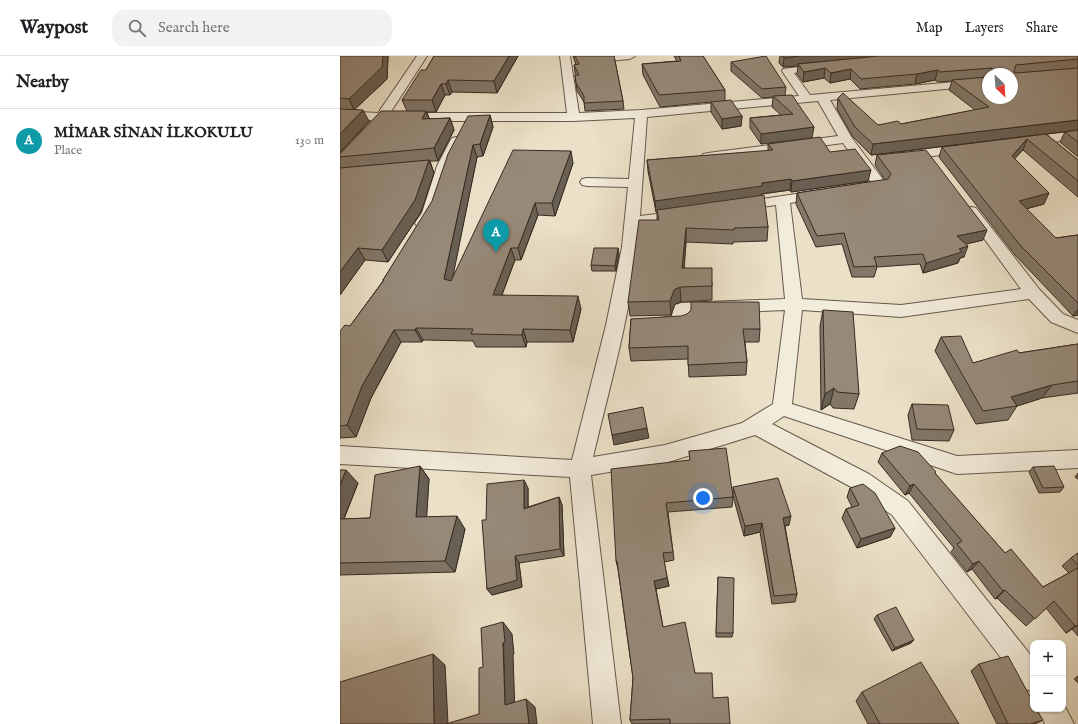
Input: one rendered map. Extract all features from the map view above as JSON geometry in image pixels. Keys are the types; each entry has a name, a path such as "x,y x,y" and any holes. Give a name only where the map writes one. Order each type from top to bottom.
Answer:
{"street":[{"path":"340,162 382,118 422,56"},
{"path":"565,56 573,117"},
{"path":"597,56 597,59 630,56"},
{"path":"807,99 787,71 835,66"},
{"path":"340,115 382,118 573,117 641,114 982,83"},
{"path":"723,209 880,185 846,139 822,97"},
{"path":"607,724 580,469 630,324 630,247 641,114"},
{"path":"413,238 429,213 436,167 469,117"},
{"path":"1014,143 1078,135"},
{"path":"699,158 846,139"},
{"path":"1045,139 1056,148"},
{"path":"892,157 974,147"},
{"path":"927,153 937,166"},
{"path":"863,161 877,159"},
{"path":"637,166 652,164"},
{"path":"587,182 635,183"},
{"path":"961,198 1033,293 1057,318 1078,327"},
{"path":"782,408 794,304 783,200"},
{"path":"632,222 693,213"},
{"path":"630,324 680,322 681,309 794,304 901,311 1033,293"},
{"path":"340,455 580,469 604,463 665,454 748,429 782,408"},
{"path":"782,408 957,465 1078,459"},
{"path":"755,425 861,481 900,508 1031,676"},
{"path":"1053,712 1060,724"}],"building":[{"path":"340,56 383,56 382,67 349,99 340,98"},
{"path":"434,56 509,56 494,81 448,80 446,84 441,84 432,100 402,100 421,70 426,70"},
{"path":"575,56 614,56 623,101 584,103 584,96 576,83 575,75 579,75 574,65 579,64"},
{"path":"679,56 703,56 725,90 659,95 642,64 681,61"},
{"path":"766,56 786,87 762,89 731,62"},
{"path":"783,56 799,56 784,58"},
{"path":"879,56 1078,56 1078,59 1016,65 1015,68 982,68 940,72 938,70 917,74 861,79 851,69 831,73 825,68 804,72 798,64"},
{"path":"1078,68 1078,120 873,144 855,127 838,98 843,93 878,125 898,121 901,124 989,107 985,104 1018,104 1018,73"},
{"path":"982,78 982,102 952,80"},
{"path":"792,95 814,127 761,134 750,118 793,114 773,96"},
{"path":"731,100 742,116 722,119 711,102"},
{"path":"340,109 363,110 340,134"},
{"path":"381,111 426,111 422,119 450,118 434,148 340,157 340,154"},
{"path":"490,115 480,144 473,145 444,279 451,281 513,150 571,151 552,203 535,203 518,248 511,248 493,295 578,296 570,330 523,329 522,335 471,334 473,329 416,328 415,330 394,330 362,386 347,425 340,426 340,331 345,325 350,326 384,280 432,201 448,154 468,116"},
{"path":"1078,130 1078,142 1065,132"},
{"path":"1046,134 1078,160 1078,181 1027,139 1012,156 1049,193 1019,201 1056,238 1078,235 1078,303 1020,245 942,147"},
{"path":"820,137 830,152 855,149 871,170 792,181 791,179 762,183 762,186 655,201 647,160 773,150 768,144"},
{"path":"926,150 987,230 957,236 968,246 959,249 962,252 926,263 923,254 874,257 877,266 854,267 844,233 817,236 797,193 888,179 891,174 877,155"},
{"path":"429,160 415,200 382,250 358,248 340,272 340,168"},
{"path":"764,195 768,227 734,228 734,230 686,228 682,268 712,268 712,286 680,287 674,290 670,301 628,302 639,220 659,220 657,210"},
{"path":"594,248 618,248 615,266 591,265"},
{"path":"691,302 759,302 760,329 743,329 747,362 688,365 688,346 629,348 631,319 681,316 687,314 691,310"},
{"path":"823,310 853,312 859,394 837,392 834,388 825,394"},
{"path":"961,336 973,363 1017,350 1019,353 1078,344 1078,381 1052,385 1011,397 1017,406 983,411 941,337"},
{"path":"912,404 948,405 954,430 917,429"},
{"path":"643,407 647,428 612,435 608,414"},
{"path":"900,446 918,452 1005,553 1011,549 1043,587 1078,568 1078,625 1075,626 1054,601 1035,619 1005,590 1003,591 979,561 973,564 957,544 962,541 914,484 910,486 882,453"},
{"path":"726,448 733,497 666,503 673,552 663,553 667,578 654,581 663,627 685,622 695,673 712,673 713,698 728,697 730,724 670,724 670,719 630,720 633,678 616,561 611,469 690,460 689,451"},
{"path":"420,466 416,517 457,516 445,561 340,563 340,519 370,518 375,475"},
{"path":"1054,466 1064,487 1043,488 1033,467"},
{"path":"340,470 346,470 340,485"},
{"path":"778,478 791,516 783,518 797,594 774,596 762,523 745,526 733,487"},
{"path":"524,480 524,509 559,497 560,549 515,556 517,580 487,589 482,520 486,520 487,484"},
{"path":"863,484 875,493 895,528 861,539 846,509 859,505 850,488"},
{"path":"1078,553 1078,565 1071,558"},
{"path":"718,577 734,578 733,633 716,633"},
{"path":"896,607 914,640 895,648 877,615"},
{"path":"503,622 505,642 503,643 505,705 526,699 529,724 446,724 479,714 479,668 483,667 481,628"},
{"path":"433,654 434,724 340,724 340,682"},
{"path":"1008,656 1030,696 1030,712 1038,712 1043,720 1031,724 1008,724 979,664"},
{"path":"921,662 959,724 880,724 862,692"}],"place":[{"name":"MİMAR SİNAN İLKOKULU","path":"496,252"}]}
